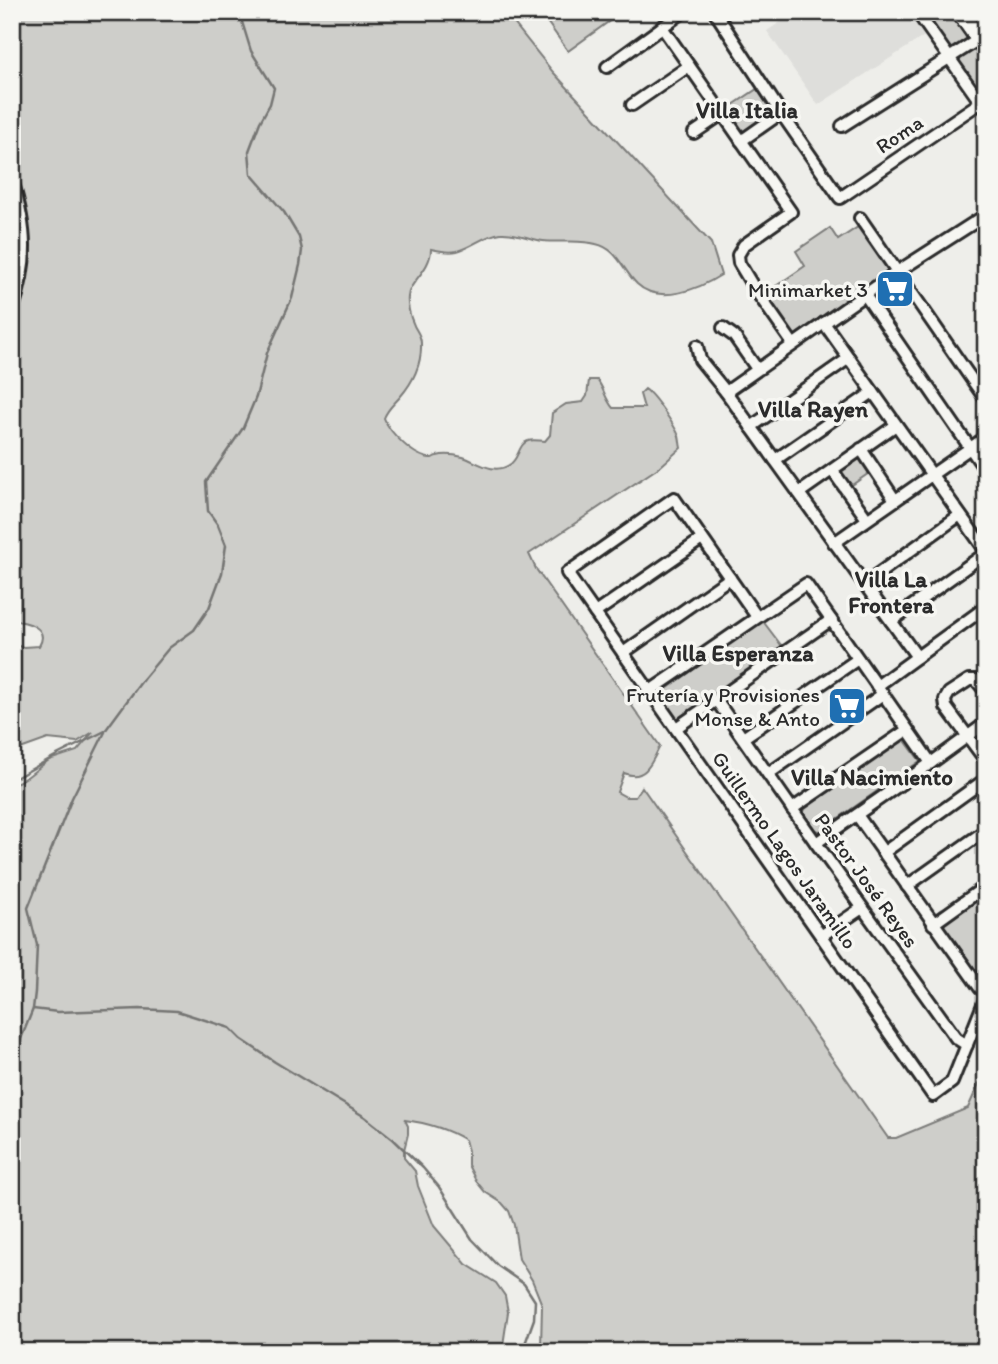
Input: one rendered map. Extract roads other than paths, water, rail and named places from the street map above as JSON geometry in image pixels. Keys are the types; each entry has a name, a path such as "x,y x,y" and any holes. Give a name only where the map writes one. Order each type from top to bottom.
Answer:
{"highway":[{"path":"960,12 982,44"}],"street":[{"path":"607,67 683,12"},
{"path":"715,12 780,113 741,141"},
{"path":"918,12 983,106"},
{"path":"662,27 791,212 744,245 739,251 739,263 793,344"},
{"path":"842,126 950,58 982,44"},
{"path":"632,106 689,66"},
{"name":"Roma","path":"780,113 840,198 983,106"},
{"path":"694,134 722,114"},
{"path":"12,180 21,215 24,242 21,286 12,311"},
{"path":"726,392 897,272 986,215"},
{"path":"860,218 986,400"},
{"path":"865,295 986,471"},
{"path":"824,323 986,552 891,621"},
{"path":"723,328 734,335 757,369"},
{"path":"697,346 700,359 917,657"},
{"path":"751,427 849,358"},
{"path":"775,460 873,392"},
{"path":"799,493 896,425"},
{"path":"834,542 986,437"},
{"path":"861,450 895,500"},
{"path":"832,470 867,519"},
{"name":"Guillermo Lagos Jaramillo","path":"702,539 674,498 567,573 933,1096 952,1082 967,1045"},
{"path":"864,584 960,515"},
{"path":"595,613 702,539 757,617"},
{"path":"623,653 730,578"},
{"path":"650,691 806,584 931,763"},
{"path":"768,774 880,690 917,657 986,607"},
{"path":"676,728 831,620"},
{"path":"743,738 858,659"},
{"path":"986,692 978,682 971,679 946,696 946,707 986,761"},
{"name":"Pastor José Reyes","path":"716,700 956,1038 967,1045"},
{"path":"816,843 986,723"},
{"path":"792,809 907,730"},
{"path":"883,853 986,779"},
{"path":"857,815 986,995 967,1045"},
{"path":"907,886 986,830"},
{"path":"933,923 986,886"},
{"path":"821,936 862,908"}],"waterway":[{"path":"12,780 105,731 169,648 194,630 209,608 222,573 226,545 218,525 208,511 206,482 243,428 256,397 267,353 292,298 302,250 299,237 284,212 251,174 249,151 270,104 274,88 251,51 239,12"},
{"path":"981,54 986,60"},
{"path":"12,1061 33,1009 35,992 37,945 28,908 72,798 105,732"},
{"path":"33,1009 58,1012 140,1009 177,1011 230,1028 241,1039 275,1062 365,1117 423,1168 439,1187 472,1239 498,1266 524,1284 535,1301 534,1319 522,1352"}],"place":[{"name":"Minimarket 3","path":"895,289"},
{"name":"Frutería y Provisiones Monse & Anto","path":"847,706"}],"district":[{"name":"Villa Italia","path":"747,110"},
{"name":"Villa Rayen","path":"813,409"},
{"name":"Villa La Frontera","path":"891,592"},
{"name":"Villa Esperanza","path":"738,653"},
{"name":"Villa Nacimiento","path":"872,777"}]}
